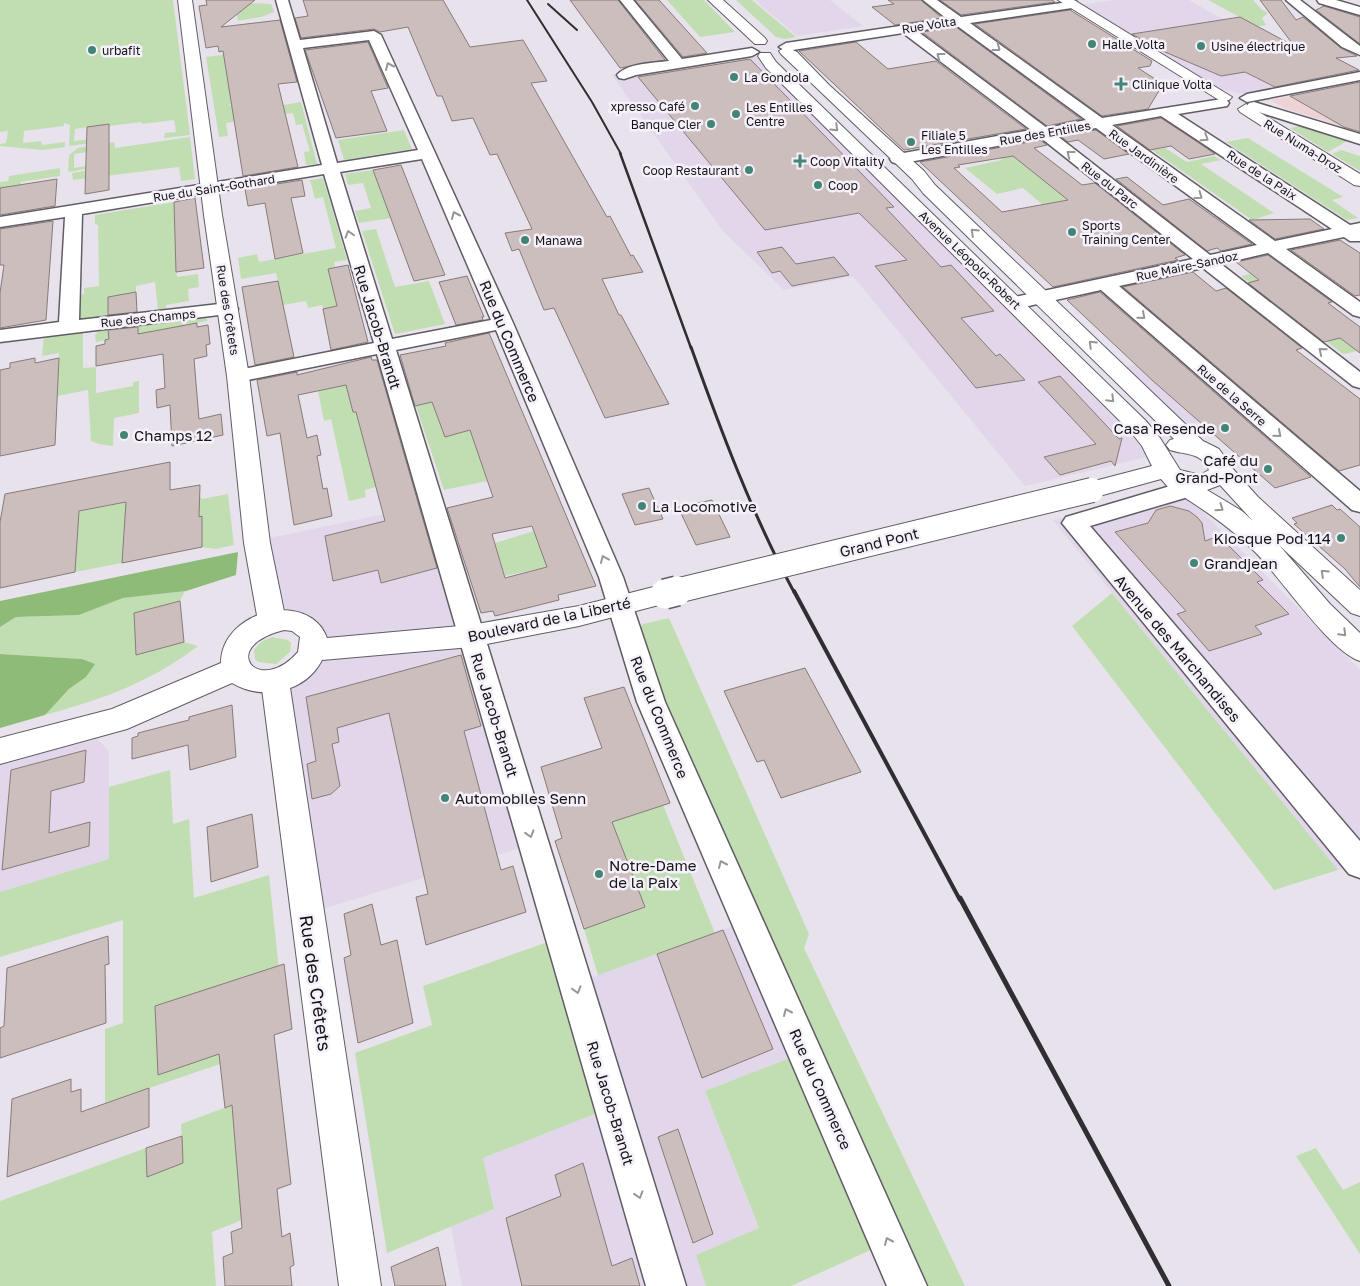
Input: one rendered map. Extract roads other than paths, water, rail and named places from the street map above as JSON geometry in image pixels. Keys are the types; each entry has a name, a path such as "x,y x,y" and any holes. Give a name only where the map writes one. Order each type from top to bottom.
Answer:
{"main road":[{"name":"Rue des Crêtets","path":"185,0 238,376 257,543 272,621"},
{"name":"Avenue Léopold-Robert","path":"715,0 771,65 1138,426 1152,443 1166,470 1187,488 1233,517 1264,545 1321,611 1360,650"},
{"path":"1069,2 1223,100"},
{"name":"Avenue Léopold-Robert","path":"786,49 807,72 898,159 918,175 929,189 1043,297 1195,446 1210,454 1218,462 1222,472 1249,503 1360,606"},
{"path":"759,50 780,54 786,49"},
{"name":"Rue Numa-Droz","path":"1223,100 1235,108 1249,104 1360,181"},
{"path":"872,164 898,159"},
{"path":"1195,446 1184,445 1170,448 1164,457 1166,470 1176,477 1197,484 1211,481 1222,472"},
{"name":"Grand Pont","path":"665,594 1092,490 1166,470"},
{"name":"Boulevard de la Liberté","path":"313,650 471,636 579,616 665,594"},
{"path":"284,620 305,625 311,632 314,640 313,650 308,660 300,669 274,681 251,680 241,676 235,669 232,660 239,640 248,632 272,621 284,620"},
{"path":"0,751 38,743 117,720 235,669"},
{"name":"Rue des Crêtets","path":"274,681 360,1286"}],"street":[{"name":"Rue Jacob-Brandt","path":"282,0 666,1286"},
{"path":"626,0 680,64"},
{"name":"Rue Jardinière","path":"929,0 1360,311"},
{"path":"1292,0 1347,44 1360,51"},
{"path":"1323,0 1360,11"},
{"name":"Rue Volta","path":"786,49 1069,2"},
{"name":"Rue du Parc","path":"905,29 1044,133 1209,261 1360,382"},
{"name":"Rue du Commerce","path":"296,45 374,35 503,323 611,577 651,702 907,1286"},
{"path":"624,75 633,70 759,50"},
{"path":"1249,104 1360,76"},
{"name":"Rue des Entilles","path":"898,159 1223,100"},
{"path":"1249,104 1360,139"},
{"name":"Rue de la Paix","path":"1164,111 1356,233"},
{"name":"Rue du Saint-Gothard","path":"0,222 428,153"},
{"path":"69,326 74,210"},
{"name":"Rue Maire-Sandoz","path":"1015,303 1209,261 1356,233"},
{"name":"Rue de la Serre","path":"1105,284 1351,487 1360,504"},
{"name":"Rue des Champs","path":"0,336 69,326 228,309"},
{"path":"238,376 503,323"},
{"name":"Avenue des Marchandises","path":"1187,488 1074,523 1360,864"}],"railway":[{"path":"527,0 592,102 621,154"},
{"path":"548,4 577,30"},
{"path":"620,153 691,348"},
{"path":"691,347 726,441 764,533 794,592"},
{"path":"794,591 960,900"},
{"path":"960,898 1169,1286"}],"place":[{"name":"Halle Volta","path":"1092,44"},
{"name":"Usine électrique","path":"1201,46"},
{"name":"urbafit","path":"92,50"},
{"name":"La Gondola","path":"734,77"},
{"name":"Clinique Volta","path":"1121,84"},
{"name":"xpresso Café","path":"695,106"},
{"name":"Les Entilles Centre","path":"736,114"},
{"name":"Banque Cler","path":"711,124"},
{"name":"Filiale 5 Les Entilles","path":"911,142"},
{"name":"Coop Vitality","path":"800,161"},
{"name":"Coop Restaurant","path":"749,170"},
{"name":"Coop","path":"818,185"},
{"name":"Sports Training Center","path":"1072,232"},
{"name":"Manawa","path":"525,240"},
{"name":"Casa Resende","path":"1225,428"},
{"name":"Champs 12","path":"124,435"},
{"name":"Café du Grand-Pont","path":"1268,469"},
{"name":"La Locomotive","path":"642,506"},
{"name":"Kiosque Pod 114","path":"1341,538"},
{"name":"Grandjean","path":"1194,563"},
{"name":"Automobiles Senn","path":"445,798"},
{"name":"Notre-Dame de la Paix","path":"599,874"}]}
